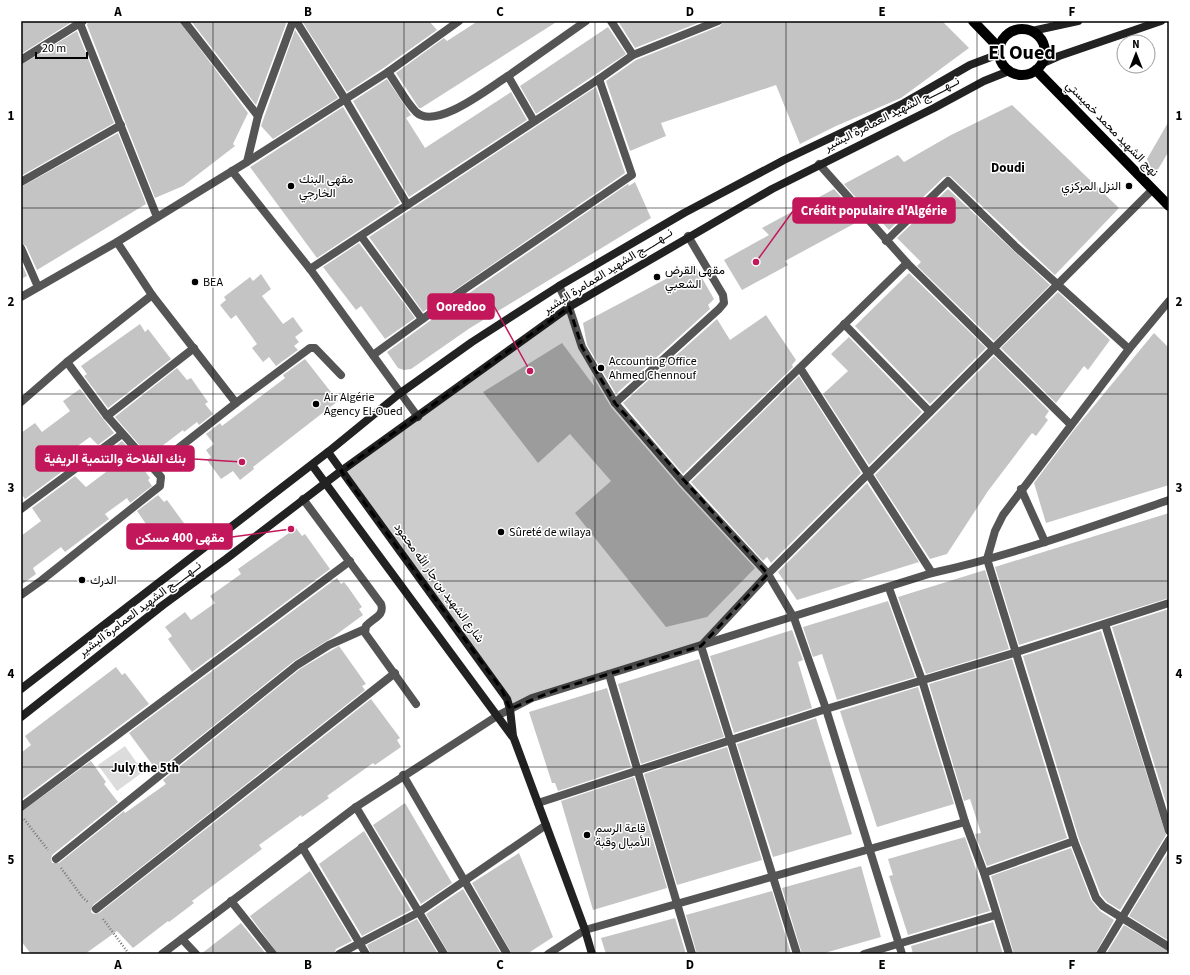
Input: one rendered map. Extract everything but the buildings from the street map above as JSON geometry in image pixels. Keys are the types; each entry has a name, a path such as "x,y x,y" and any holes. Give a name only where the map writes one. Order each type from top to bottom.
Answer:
{"main road":[{"path":"973,21 999,51"},
{"path":"1015,21 1043,42 1045,50 1039,67"},
{"path":"1078,21 1028,30 1016,30 1008,33 1002,40 999,51 1000,61 1009,71 1023,75 1059,56 1160,21"},
{"name":"نــهـــــج الشهيد العمامرة البشير","path":"21,689 312,465 399,394 472,342 559,286 684,213 784,160 904,103 970,65 999,51"},
{"name":"نهج الشهيد محمد خميستي","path":"1039,67 1169,206"},
{"name":"نــهـــــج الشهيد العمامرة البشير","path":"21,717 163,605 226,559 341,470 418,417 569,307 688,236 819,164 934,108 984,81 1009,71"},
{"name":"شارع الشهيد بن جار الله محمود","path":"328,452 502,690 510,709 513,736 592,954"},
{"name":"شارع الشهيد بن جار الله محمود","path":"312,465 513,736"}],"street":[{"path":"184,21 258,116"},
{"path":"247,162 258,116 294,21"},
{"path":"294,21 345,99 407,204"},
{"path":"444,21 450,28"},
{"path":"21,298 117,242 247,162 388,72 459,21"},
{"path":"388,72 416,112 434,117 441,116 472,99 508,76 576,24 586,21"},
{"path":"611,21 633,55"},
{"path":"310,269 407,204 599,80 633,55 718,21"},
{"path":"21,60 81,22 157,217"},
{"path":"508,76 534,122"},
{"path":"373,355 422,319 632,175 599,80"},
{"path":"21,182 121,125"},
{"path":"819,164 907,263 1071,425"},
{"path":"232,171 310,269 373,355 399,394 418,417"},
{"path":"886,241 948,181 1129,349"},
{"path":"701,646 768,574 1153,189"},
{"path":"361,236 422,319"},
{"path":"615,402 724,303 723,295 688,236"},
{"path":"117,242 152,295 236,402"},
{"path":"21,248 38,287"},
{"path":"683,482 907,263"},
{"path":"559,286 569,307 582,347 615,402 683,482 768,574 794,618 826,709 902,954"},
{"path":"21,402 67,362 152,295"},
{"path":"1169,301 1129,349 1021,489 1003,515 995,531 987,559 1017,652 1074,841 1096,898 1103,906 1169,947"},
{"path":"844,324 930,412"},
{"path":"153,468 236,402 313,347 341,375"},
{"path":"107,416 194,348"},
{"path":"21,595 160,486 161,477 107,416 67,362"},
{"path":"800,368 932,573"},
{"path":"21,509 122,434"},
{"path":"1021,489 1045,542"},
{"path":"56,859 297,665 330,645 365,629 380,616 382,608 379,600 304,499"},
{"path":"162,954 356,807 403,775 497,716 538,696 794,618 932,573 1045,542 1169,500"},
{"path":"21,806 350,561"},
{"path":"889,588 922,680 965,822 984,873 1009,954"},
{"path":"538,803 826,709 1017,652 1169,603"},
{"path":"1105,624 1169,831"},
{"path":"365,629 367,636 416,704"},
{"path":"701,646 797,954"},
{"path":"96,909 395,673"},
{"path":"609,674 692,954"},
{"path":"403,775 507,954"},
{"path":"356,807 444,954"},
{"path":"548,954 584,930 965,822"},
{"path":"339,954 418,912 546,825"},
{"path":"1100,954 1169,840"},
{"path":"984,873 1074,841"},
{"path":"302,847 366,954"},
{"path":"230,901 273,954"},
{"path":"864,954 996,915"},
{"path":"182,939 196,954"}],"path":[{"path":"21,815 56,859 83,898 96,909 129,954"}],"highlighted area":[{"path":"569,307 582,347 615,403 768,574 701,646 556,690 510,709 502,690 341,471"}],"shaded area":[{"path":"125,746 143,772 117,791 98,765"}],"place":[{"name":"مقهى البنك الخارجي","path":"291,186"},
{"name":"النزل المركزي","path":"1129,186"},
{"name":"Crédit populaire d'Algérie","path":"756,262"},
{"name":"مقهى القرض الشعبي","path":"657,277"},
{"name":"BEA","path":"195,282"},
{"name":"Accounting Office Ahmed Chennouf","path":"601,368"},
{"name":"Ooredoo","path":"530,371"},
{"name":"Air Algérie Agency El-Oued","path":"316,404"},
{"name":"بنك الفلاحة والتنمية الريفية","path":"242,462"},
{"name":"مقهى 400 مسكن","path":"291,529"},
{"name":"Sûreté de wilaya","path":"501,532"},
{"name":"الدرك","path":"82,580"},
{"name":"قاعة الرسم الأميال وقبة","path":"587,835"}],"district":[{"name":"El Oued","path":"1022,53"},
{"name":"Doudi","path":"1008,168"},
{"name":"July the 5th","path":"145,768"}]}
